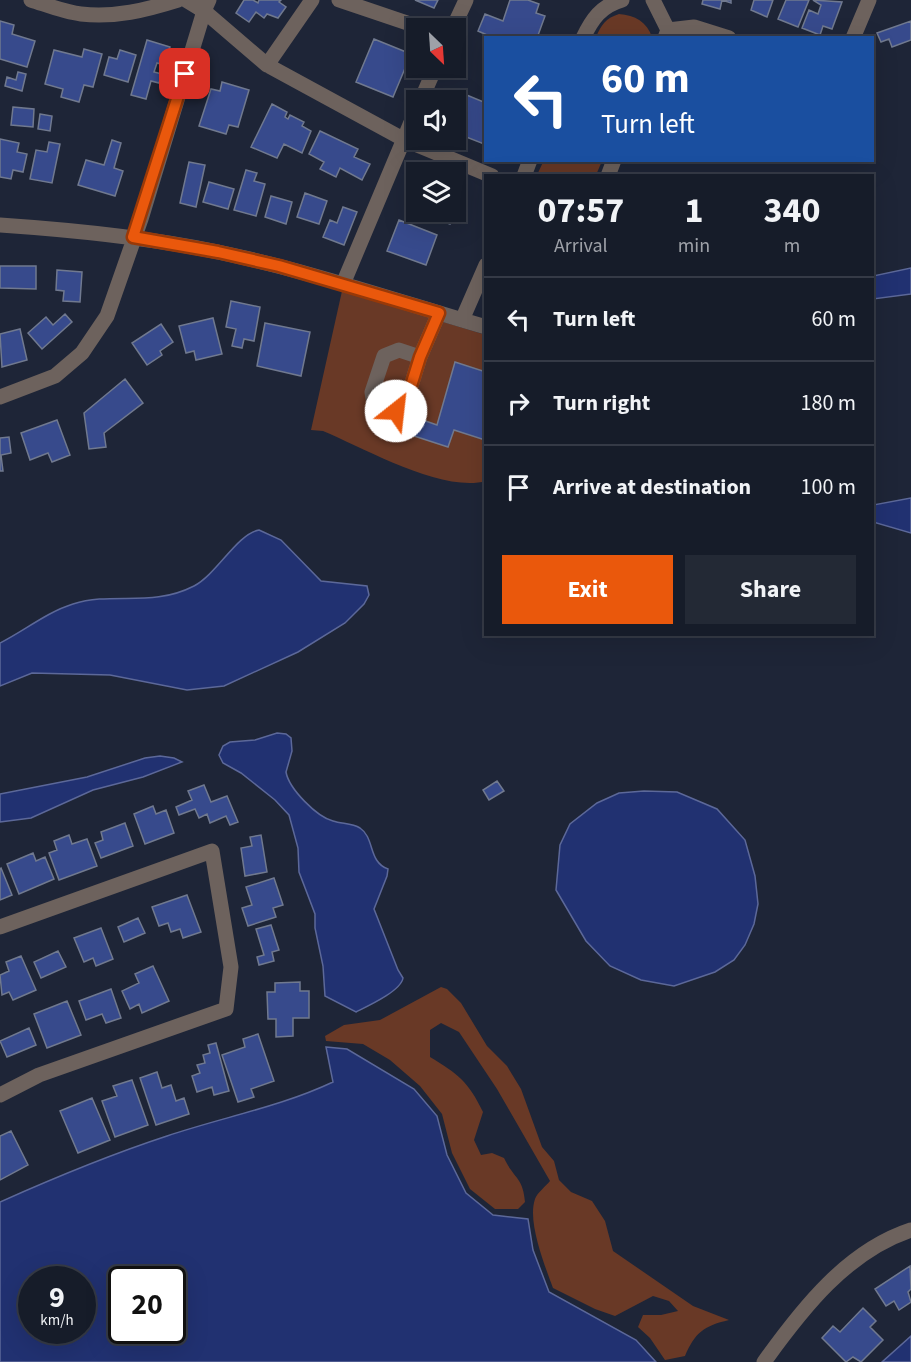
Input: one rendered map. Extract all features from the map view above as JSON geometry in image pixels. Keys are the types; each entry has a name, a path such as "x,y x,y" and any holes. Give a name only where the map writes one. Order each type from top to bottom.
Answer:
{"street":[{"path":"31,0 78,14 110,16 136,12 178,0"},
{"path":"186,0 206,6 267,65 403,139 487,174"},
{"path":"267,65 312,0"},
{"path":"339,0 406,23"},
{"path":"458,18 466,0"},
{"path":"652,0 666,34 694,27 723,36"},
{"path":"854,36 869,0"},
{"path":"584,36 597,14 614,1"},
{"path":"0,397 55,376 82,353 107,316 206,6"},
{"path":"343,284 406,132"},
{"path":"0,225 133,237 218,252 343,284 484,326"},
{"path":"462,320 484,270"},
{"path":"420,357 439,313"},
{"path":"0,927 212,851 231,967 226,1009 39,1075 0,1095"},
{"path":"764,1362 792,1323 838,1274 868,1251 895,1235 911,1230"}],"shaded area":[{"path":"619,14 640,20 652,36 596,36 604,22"},
{"path":"543,162 602,162 596,174 537,174"},
{"path":"342,291 484,334 484,481 468,483 448,481 426,475 323,431 311,430"},
{"path":"441,987 447,989 461,1003 487,1046 507,1066 521,1089 542,1147 554,1161 559,1180 571,1192 592,1201 605,1221 613,1251 693,1306 729,1320 706,1328 696,1336 685,1356 665,1360 650,1338 638,1327 643,1315 661,1315 678,1311 669,1301 653,1296 615,1316 595,1309 553,1288 538,1244 533,1220 535,1199 550,1181 497,1089 459,1032 441,1023 430,1030 430,1057 461,1079 478,1101 483,1112 474,1140 481,1155 492,1153 504,1158 518,1178 525,1202 518,1209 495,1209 470,1189 452,1153 442,1114 420,1086 390,1060 363,1044 326,1041 325,1036 344,1025 380,1020"}],"water":[{"path":"911,268 911,294 874,299 874,276"},
{"path":"911,498 911,533 874,522 874,505"},
{"path":"259,530 281,540 321,581 367,586 369,595 364,604 345,623 298,652 224,686 187,690 110,675 32,673 0,686 0,643 63,607 73,604 88,600 148,598 178,593 194,586 211,573 235,546 251,533"},
{"path":"277,733 286,734 291,738 292,751 286,772 298,794 319,814 336,822 354,825 365,832 377,861 388,869 374,909 403,978 390,993 356,1012 325,996 315,914 299,872 298,848 289,815 275,800 241,773 223,763 219,755 223,746 230,742 255,740"},
{"path":"160,756 182,762 143,777 93,790 31,818 0,822 0,794 87,777 145,758"},
{"path":"677,792 717,809 745,840 755,876 758,904 754,924 745,945 734,960 715,972 674,986 641,980 610,966 586,941 556,890 560,845 570,824 597,803 619,793"},
{"path":"326,1047 347,1049 414,1089 437,1116 447,1155 466,1193 493,1215 528,1219 533,1250 549,1292 636,1340 656,1362 0,1362 0,1202 124,1151 313,1091 333,1082"},
{"path":"911,1336 911,1362 882,1362"}],"building":[{"path":"244,0 253,0 258,3 259,0 281,0 279,2 286,7 278,18 267,14 264,18 256,12 249,22 236,13"},
{"path":"415,0 438,0 434,8"},
{"path":"510,0 528,0 539,4 536,13 545,16 538,36 489,36 478,31 485,14 503,21"},
{"path":"703,0 722,0 720,9 702,4"},
{"path":"754,0 773,0 767,17 751,10"},
{"path":"786,0 809,0 798,27 778,19"},
{"path":"813,0 842,2 832,29 823,26 820,35 802,28 809,10 818,14 821,5"},
{"path":"0,21 14,25 12,34 35,41 27,67 0,59"},
{"path":"911,21 911,40 892,47 889,39 881,42 877,33"},
{"path":"374,39 406,52 406,66 393,97 356,82"},
{"path":"147,40 170,47 165,65 157,63 154,72 162,74 159,83 151,81 146,99 131,95"},
{"path":"84,49 102,54 93,87 84,85 79,102 61,97 63,89 45,84 54,50 82,57"},
{"path":"120,50 136,55 128,82 104,75 109,57 117,59"},
{"path":"18,72 26,74 22,91 5,86 7,77 16,80"},
{"path":"222,82 249,90 238,127 229,125 226,134 199,126 211,89 220,91"},
{"path":"466,95 484,102 484,144 466,137"},
{"path":"272,104 287,112 285,117 288,119 290,115 304,122 302,126 311,131 302,153 284,144 277,158 251,147"},
{"path":"13,107 34,109 33,127 11,125"},
{"path":"40,114 52,116 50,131 38,129"},
{"path":"320,131 358,149 354,157 370,164 362,180 340,168 336,177 320,169 324,162 309,154"},
{"path":"0,139 19,143 17,152 27,154 23,172 13,170 11,179 0,177"},
{"path":"112,140 121,143 114,168 123,171 115,196 78,185 86,160 104,165"},
{"path":"49,142 60,144 52,183 30,179 36,150 47,152"},
{"path":"189,162 205,165 196,207 180,203"},
{"path":"246,170 257,173 254,181 265,184 256,216 234,210"},
{"path":"209,182 234,189 228,209 203,202"},
{"path":"305,193 327,201 319,224 297,217"},
{"path":"271,196 292,202 286,224 265,217"},
{"path":"343,207 357,212 344,245 323,237 330,220 337,223"},
{"path":"399,220 437,235 426,265 387,251"},
{"path":"0,266 36,266 36,289 0,288"},
{"path":"57,270 82,272 80,302 63,301 64,291 56,290"},
{"path":"231,301 260,307 254,341 244,339 242,348 232,346 236,329 226,327"},
{"path":"65,314 72,322 42,349 28,333 46,317 53,325"},
{"path":"213,318 222,354 196,360 194,351 186,353 179,326"},
{"path":"265,323 310,332 301,376 257,366"},
{"path":"161,324 173,342 160,351 162,355 147,365 132,343"},
{"path":"20,329 27,360 2,367 0,334"},
{"path":"455,362 484,371 484,440 454,430 448,447 411,435 417,418 437,425"},
{"path":"125,379 143,403 104,433 106,447 89,449 84,413"},
{"path":"57,420 70,455 52,462 48,453 30,460 21,433"},
{"path":"9,437 11,453 1,455 3,471 0,471 0,438"},
{"path":"497,781 504,791 489,800 483,790"},
{"path":"204,785 211,802 227,796 238,822 230,825 226,816 210,823 207,814 199,818 195,809 179,815 176,807 192,800 188,791"},
{"path":"153,806 156,814 166,810 174,833 145,844 134,814"},
{"path":"125,823 133,846 101,858 95,843 103,840 101,832"},
{"path":"69,835 72,844 87,839 97,866 59,880 49,853 57,850 54,841"},
{"path":"261,835 267,872 245,876 241,848 252,846 250,837"},
{"path":"33,853 36,861 45,857 54,879 19,894 7,864"},
{"path":"0,869 12,895 0,900"},
{"path":"274,878 283,905 273,908 276,917 248,926 242,908 252,905 246,887"},
{"path":"187,895 201,932 183,938 180,929 171,932 168,923 159,926 152,907"},
{"path":"138,918 145,933 124,942 118,927"},
{"path":"271,925 279,950 272,952 274,961 259,965 257,957 264,955 256,929"},
{"path":"101,928 113,959 96,966 93,958 84,962 74,938"},
{"path":"58,951 66,967 41,978 34,962"},
{"path":"21,956 36,990 13,1000 9,992 2,995 0,975 9,971 6,962"},
{"path":"153,966 169,1001 142,1013 139,1004 130,1009 122,991 139,983 135,974"},
{"path":"300,982 300,991 309,991 309,1018 293,1018 293,1036 276,1037 276,1019 268,1019 267,992 275,992 275,983"},
{"path":"111,989 121,1018 106,1023 102,1014 86,1020 79,1001"},
{"path":"67,1001 81,1035 47,1048 34,1014"},
{"path":"29,1028 36,1045 7,1057 0,1041"},
{"path":"258,1034 274,1081 251,1089 254,1097 238,1102 222,1055 245,1047 243,1039"},
{"path":"216,1043 229,1091 214,1095 212,1087 197,1092 192,1076 200,1073 197,1065 205,1063 203,1055 210,1053 208,1045"},
{"path":"157,1072 162,1088 171,1085 176,1101 184,1098 189,1114 156,1125 140,1078"},
{"path":"132,1080 148,1125 115,1137 102,1101 117,1096 113,1086"},
{"path":"92,1098 110,1140 78,1153 60,1111"},
{"path":"11,1131 28,1165 0,1180 0,1136"},
{"path":"910,1266 911,1289 908,1292 911,1302 899,1310 894,1301 886,1306 875,1289"},
{"path":"863,1308 876,1321 870,1327 883,1340 861,1362 853,1357 846,1362 822,1338 833,1326 840,1332"}],"route":[{"path":"185,74 141,219 133,237 218,252 279,266 439,313 420,357 406,402 396,411"}]}
